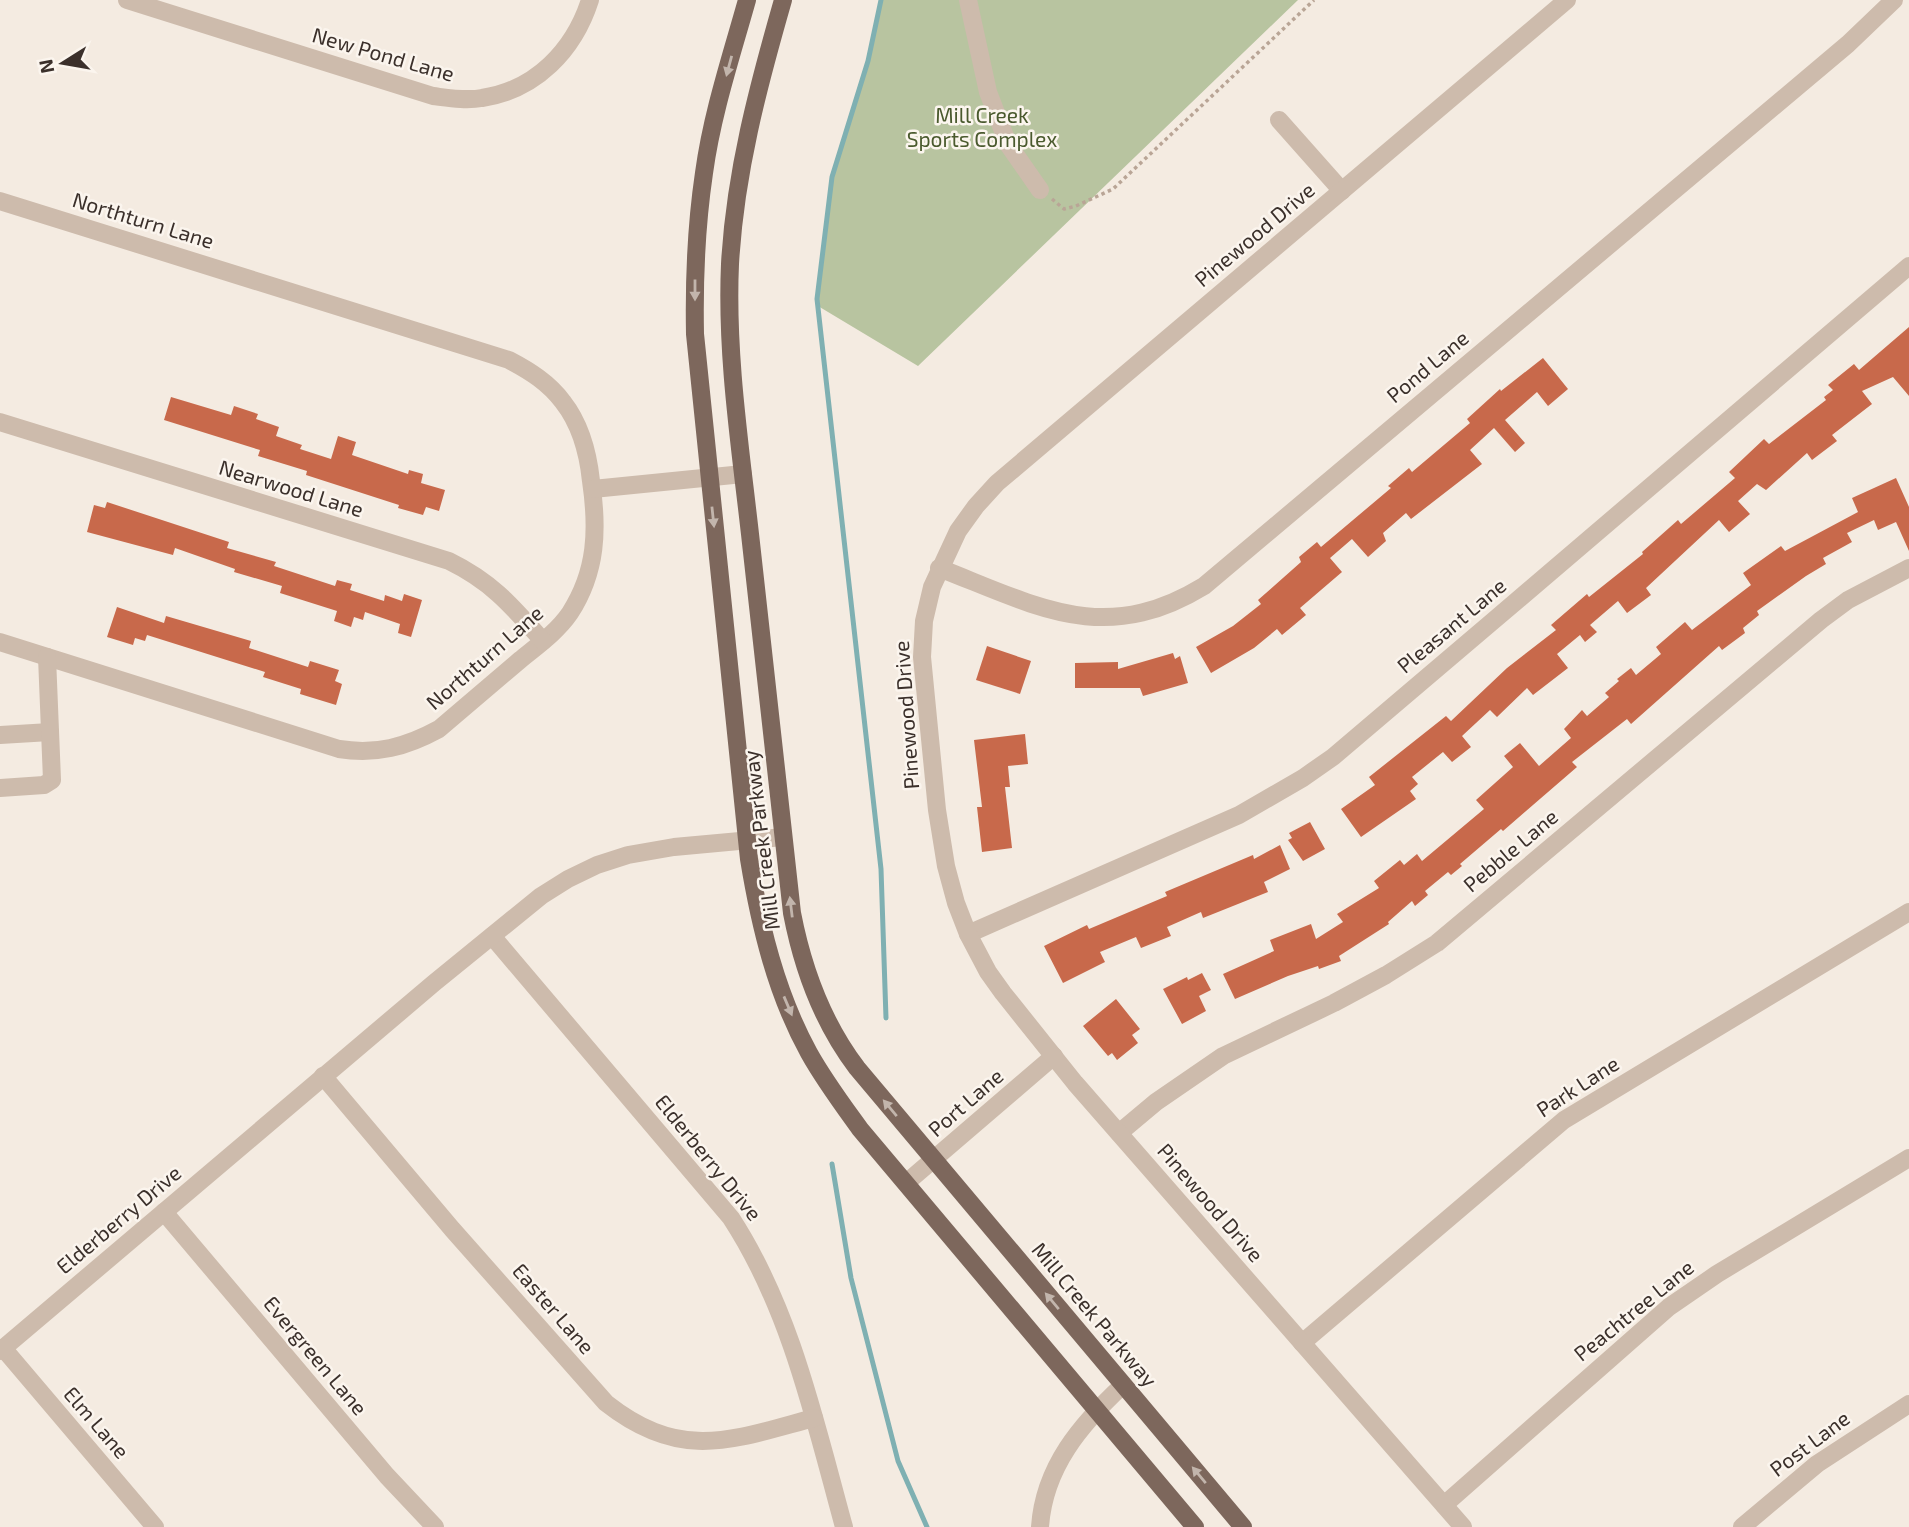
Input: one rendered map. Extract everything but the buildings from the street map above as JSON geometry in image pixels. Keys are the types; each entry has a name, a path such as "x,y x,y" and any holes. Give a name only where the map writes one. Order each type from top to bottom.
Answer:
{"main road":[{"name":"Mill Creek Parkway","path":"747,0 714,117 704,171 697,225 695,334 747,840 757,906 768,951 783,996 802,1039 860,1129 1195,1527"},
{"name":"Mill Creek Parkway","path":"783,0 751,117 734,211 730,265 730,326 743,474 797,943 817,1002 852,1062 1243,1527"}],"street":[{"name":"New Pond Lane","path":"127,0 433,96 462,100 501,94 536,77 559,57 571,42 581,25 590,0"},
{"path":"968,0 988,92 1008,144 1040,190"},
{"name":"Pinewood Drive","path":"1463,1527 1119,1133 1003,993 968,934 946,866 927,723 922,657 924,621 939,568 958,531 997,483 1567,0"},
{"name":"Pond Lane","path":"939,568 1049,611 1077,616 1106,618 1134,615 1188,596 1215,577 1827,62 1894,0"},
{"path":"1279,120 1342,191"},
{"name":"Northturn Lane","path":"0,201 509,360 534,373 564,402 579,427 588,453 596,525 592,562 583,588 559,627 439,729 416,742 399,747 369,751 339,749 0,642"},
{"name":"Pleasant Lane","path":"968,934 1239,815 1303,778 1333,757 1909,266"},
{"name":"Nearwood Lane","path":"0,422 449,561 474,573 496,589 543,641"},
{"path":"593,489 743,474"},
{"name":"Pebble Lane","path":"1119,1133 1156,1102 1223,1056 1365,986 1437,943 1821,620 1848,600 1909,568"},
{"path":"0,788 44,785 51,780 47,657"},
{"path":"0,735 50,732"},
{"name":"Elderberry Drive","path":"2,1349 323,1076 541,896 568,878 628,855 783,837"},
{"name":"Park Lane","path":"1302,1343 1564,1120 1909,912"},
{"name":"Elderberry Drive","path":"492,936 731,1218 765,1275 778,1305 814,1418 844,1527"},
{"name":"Port Lane","path":"906,1183 1054,1056"},
{"name":"Easter Lane","path":"323,1076 587,1383 626,1419 659,1435 696,1442 730,1440 814,1418"},
{"name":"Peachtree Lane","path":"1444,1505 1669,1307 1717,1274 1909,1158"},
{"name":"Evergreen Lane","path":"164,1212 387,1476 435,1527"},
{"name":"Elm Lane","path":"2,1349 156,1527"},
{"path":"1040,1527 1046,1492 1064,1452 1097,1410 1123,1385"},
{"name":"Post Lane","path":"1744,1526 1817,1464 1909,1404"}],"path":[{"path":"1040,190 1065,209 1113,188 1314,0"}],"green space":[{"name":"Mill Creek Sports Complex","path":"881,0 1298,0 918,366 818,306 832,177 865,70"}],"waterway":[{"path":"881,0 868,61 832,177 817,299 881,869 886,1018"},
{"path":"832,1164 851,1278 898,1461 927,1527"}]}
